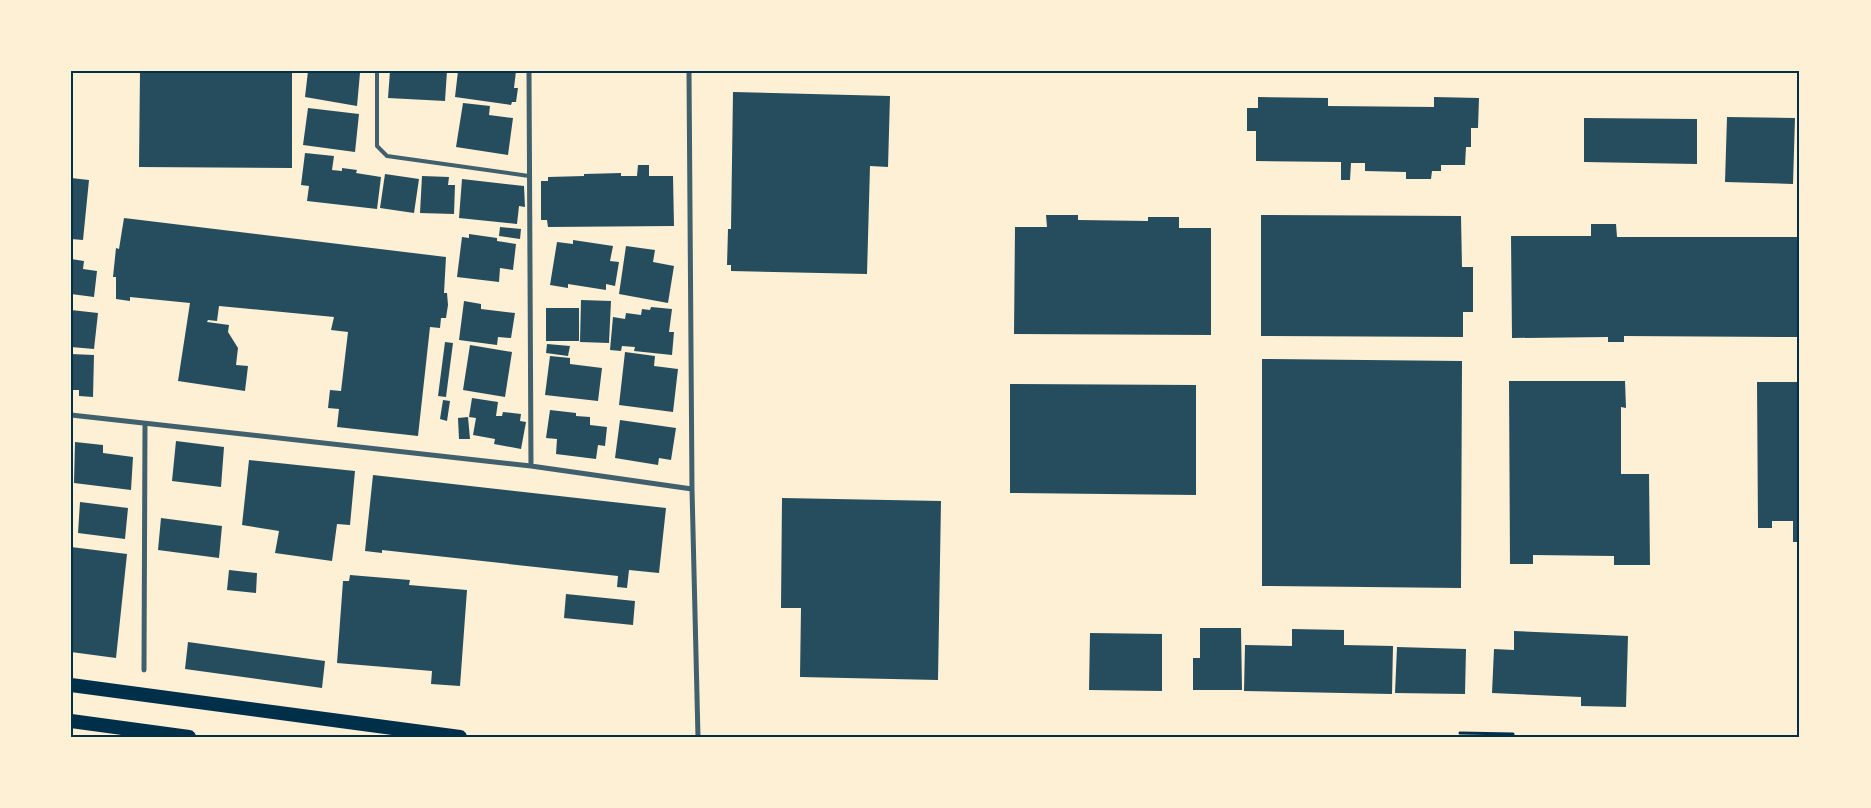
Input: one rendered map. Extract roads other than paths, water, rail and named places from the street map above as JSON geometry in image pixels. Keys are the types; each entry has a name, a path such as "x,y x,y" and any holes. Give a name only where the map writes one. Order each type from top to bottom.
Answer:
{"highway":[{"path":"71,685 460,737"},
{"path":"71,720 188,737"}],"street":[{"path":"529,71 531,466"},
{"path":"690,71 692,489 698,737"},
{"path":"71,415 531,466 692,489"},
{"path":"144,670 145,424"}],"lane":[{"path":"376,71 378,146 386,156 529,176"}]}
